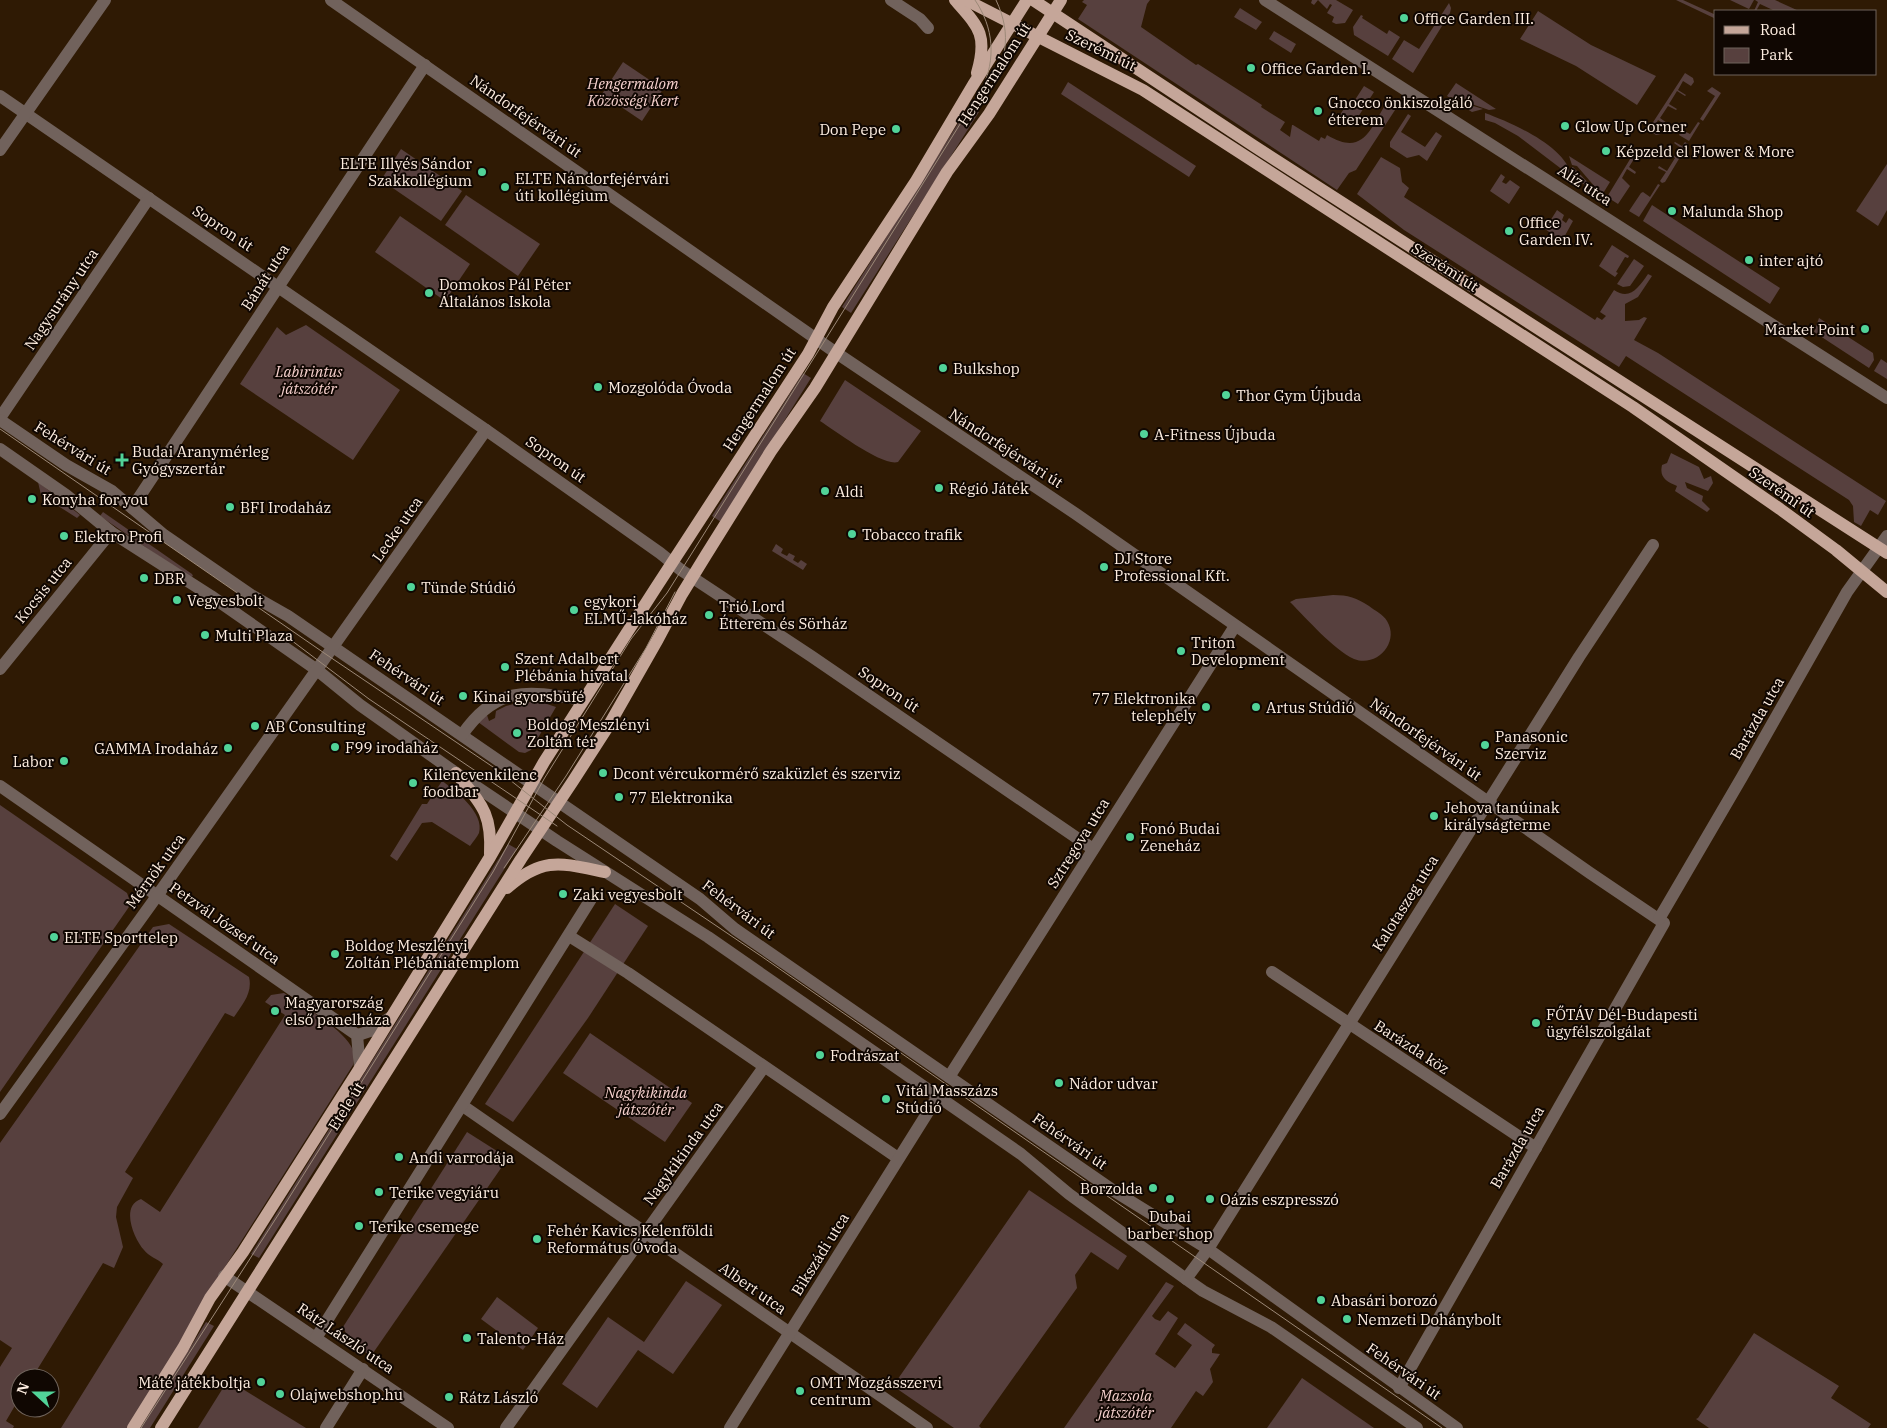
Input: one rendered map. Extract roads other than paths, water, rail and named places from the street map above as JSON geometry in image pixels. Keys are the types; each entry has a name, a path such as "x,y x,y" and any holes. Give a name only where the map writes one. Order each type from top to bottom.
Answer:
{"main road":[{"path":"955,0 974,20 980,34 982,48 973,85"},
{"name":"Szerémi út","path":"966,0 1143,90 1591,380 1780,509 1887,592"},
{"name":"Hengermalom út","path":"514,812 583,700 816,339 838,300 916,181 973,85 1028,0"},
{"name":"Szerémi út","path":"1033,0 1254,146 1883,550"},
{"name":"Hengermalom út","path":"559,802 608,725 658,640 692,577 771,451 815,388 835,352 947,172 990,114 1061,0"},
{"path":"456,773 484,808 490,832 490,856"},
{"name":"Etele út","path":"161,1428 496,898 559,802"},
{"name":"Etele út","path":"133,1428 183,1348 224,1276 248,1244 360,1068 490,856 514,812"},
{"path":"496,898 525,873 546,864 605,872"}],"street":[{"path":"0,150 105,0"},
{"name":"Nándorfejérvári út","path":"331,0 816,339 1069,509 1661,921"},
{"path":"891,0 920,19 928,28"},
{"name":"Alíz utca","path":"1266,0 1887,398"},
{"name":"Bánát utca","path":"132,508 425,66"},
{"name":"Sopron út","path":"0,96 486,430 692,577 1093,849"},
{"name":"Nagysurány utca","path":"0,419 149,198"},
{"name":"Fehérvári út","path":"0,419 66,465 112,491 148,523 180,546 251,595 288,616 700,899 735,929 1114,1191 1208,1249 1457,1428"},
{"name":"Lecke utca","path":"317,670 486,430"},
{"path":"0,449 66,495 111,532 211,596 317,670 360,705 456,773 540,830 708,937 1021,1154 1069,1194 1186,1279 1204,1291 1271,1327 1417,1428"},
{"name":"Kocsis utca","path":"0,669 111,532"},
{"name":"Barázda utca","path":"1399,1388 1536,1148 1661,921 1847,592 1862,572 1883,550 1887,536"},
{"name":"Kalotaszeg utca","path":"1186,1279 1208,1249 1488,802 1652,545"},
{"name":"Sztregova utca","path":"949,1077 1235,626"},
{"name":"Mérnök utca","path":"0,1114 317,670"},
{"path":"462,735 470,723 482,711 495,702 510,696 532,693 583,700"},
{"name":"Petzvál József utca","path":"0,786 358,1036"},
{"path":"316,1338 591,899"},
{"path":"569,936 628,973 898,1158"},
{"name":"Barázda köz","path":"1272,972 1536,1148"},
{"path":"360,1068 358,1036 370,1031 391,1017"},
{"name":"Nagykikinda utca","path":"506,1428 764,1067"},
{"name":"Bikszádi utca","path":"730,1428 938,1096"},
{"name":"Albert utca","path":"462,1106 927,1428"},
{"name":"Rátz László utca","path":"224,1276 448,1428"},
{"path":"326,1428 363,1369"}],"tram line":[{"path":"141,1428 282,1209 493,872 544,779 631,639 667,593 982,89 989,66 991,44 986,22 975,0"},
{"path":"985,96 998,72 1005,49 1006,37 1004,26 996,0"},
{"path":"0,429 327,655 496,769 567,825 761,956 1442,1428"},
{"path":"504,868 566,776 646,648 675,592"},
{"path":"287,637 369,699 557,826"}],"place":[{"name":"Office Garden III.","path":"1404,18"},
{"name":"Office Garden I.","path":"1251,68"},
{"name":"Gnocco önkiszolgáló étterem","path":"1318,111"},
{"name":"Glow Up Corner","path":"1565,126"},
{"name":"Don Pepe","path":"896,129"},
{"name":"Képzeld el Flower & More","path":"1606,151"},
{"name":"ELTE Illyés Sándor Szakkollégium","path":"482,172"},
{"name":"ELTE Nándorfejérvári úti kollégium","path":"505,187"},
{"name":"Malunda Shop","path":"1672,211"},
{"name":"Office Garden IV.","path":"1509,231"},
{"name":"inter ajtó","path":"1749,260"},
{"name":"Domokos Pál Péter Általános Iskola","path":"429,293"},
{"name":"Market Point","path":"1865,329"},
{"name":"Bulkshop","path":"943,368"},
{"name":"Mozgolóda Óvoda","path":"598,387"},
{"name":"Thor Gym Újbuda","path":"1226,395"},
{"name":"A-Fitness Újbuda","path":"1144,434"},
{"name":"Budai Aranymérleg Gyógyszertár","path":"122,460"},
{"name":"Régió Játék","path":"939,488"},
{"name":"Aldi","path":"825,491"},
{"name":"Konyha for you","path":"32,499"},
{"name":"BFI Irodaház","path":"230,507"},
{"name":"Tobacco trafik","path":"852,534"},
{"name":"Elektro Profi","path":"64,536"},
{"name":"DJ Store Professional Kft.","path":"1104,567"},
{"name":"DBR","path":"144,578"},
{"name":"Tünde Stúdió","path":"411,587"},
{"name":"Vegyesbolt","path":"177,600"},
{"name":"egykori ELMŰ-lakóház","path":"574,610"},
{"name":"Trió Lord Étterem és Sörház","path":"709,615"},
{"name":"Multi Plaza","path":"205,635"},
{"name":"Triton Development","path":"1181,651"},
{"name":"Szent Adalbert Plébánia hivatal","path":"505,667"},
{"name":"Kinai gyorsbüfé","path":"463,696"},
{"name":"77 Elektronika telephely","path":"1206,707"},
{"name":"Artus Stúdió","path":"1256,707"},
{"name":"AB Consulting","path":"255,726"},
{"name":"Boldog Meszlényi Zoltán tér","path":"517,733"},
{"name":"Panasonic Szerviz","path":"1485,745"},
{"name":"F99 irodaház","path":"335,747"},
{"name":"GAMMA Irodaház","path":"228,748"},
{"name":"Labor","path":"64,761"},
{"name":"Dcont vércukormérő szaküzlet és szerviz","path":"603,773"},
{"name":"Kilencvenkilenc foodbar","path":"413,783"},
{"name":"77 Elektronika","path":"619,797"},
{"name":"Jehova tanúinak királyságterme","path":"1434,816"},
{"name":"Fonó Budai Zeneház","path":"1130,837"},
{"name":"Zaki vegyesbolt","path":"563,894"},
{"name":"ELTE Sporttelep","path":"54,937"},
{"name":"Boldog Meszlényi Zoltán Plébániatemplom","path":"335,954"},
{"name":"Magyarország első panelháza","path":"275,1011"},
{"name":"FŐTÁV Dél-Budapesti ügyfélszolgálat","path":"1536,1023"},
{"name":"Fodrászat","path":"820,1055"},
{"name":"Nádor udvar","path":"1059,1083"},
{"name":"Vitál Masszázs Stúdió","path":"886,1099"},
{"name":"Andi varrodája","path":"399,1157"},
{"name":"Borzolda","path":"1153,1188"},
{"name":"Terike vegyiáru","path":"379,1192"},
{"name":"Dubai barber shop","path":"1170,1199"},
{"name":"Oázis eszpresszó","path":"1210,1199"},
{"name":"Terike csemege","path":"359,1226"},
{"name":"Fehér Kavics Kelenföldi Református Óvoda","path":"537,1239"},
{"name":"Abasári borozó","path":"1321,1300"},
{"name":"Nemzeti Dohánybolt","path":"1347,1319"},
{"name":"Talento-Ház","path":"467,1338"},
{"name":"Máté játékboltja","path":"261,1382"},
{"name":"OMT Mozgásszervi centrum","path":"800,1391"},
{"name":"Olajwebshop.hu","path":"280,1394"},
{"name":"Rátz László","path":"449,1397"}],"park label":[{"name":"Hengermalom Közösségi Kert","path":"633,92"},
{"name":"Labirintus játszótér","path":"309,380"},
{"name":"Nagykikinda játszótér","path":"646,1100"},
{"name":"Mazsola játszótér","path":"1126,1404"}]}
